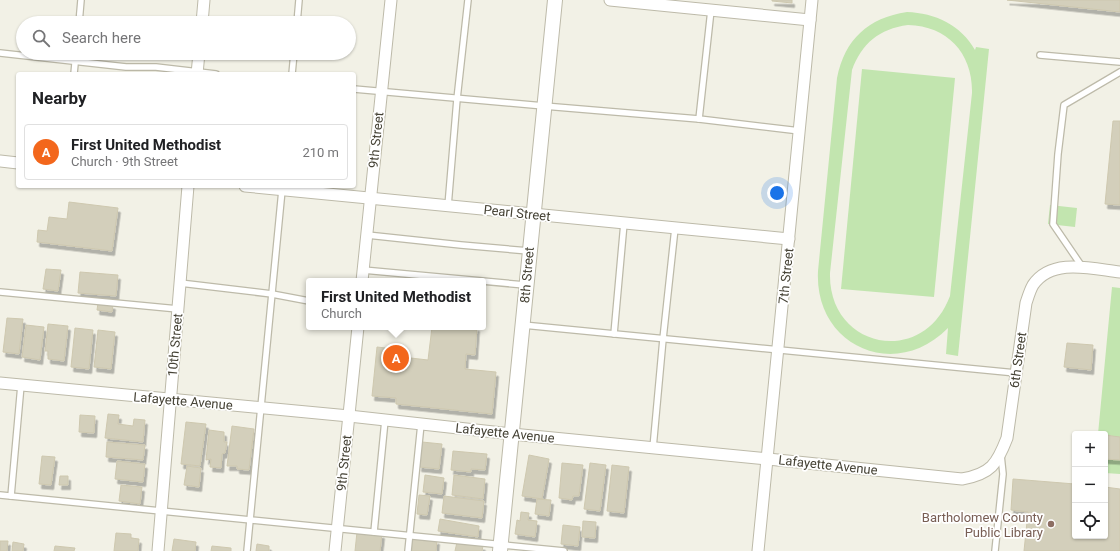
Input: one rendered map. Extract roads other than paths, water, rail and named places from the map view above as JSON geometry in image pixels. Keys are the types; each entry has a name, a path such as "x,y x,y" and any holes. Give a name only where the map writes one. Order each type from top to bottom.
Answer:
{"street":[{"path":"203,16 204,0"},
{"name":"9th Street","path":"363,275 391,0"},
{"name":"8th Street","path":"500,548 532,214 555,0"},
{"path":"610,0 810,20"},
{"name":"7th Street","path":"758,551 812,0"},
{"path":"197,72 198,60"},
{"path":"0,161 16,163"},
{"name":"10th Street","path":"158,551 188,188"},
{"name":"Pearl Street","path":"278,188 789,239"},
{"name":"6th Street","path":"1001,454 1007,438 1026,302 1034,285 1047,272 1066,267 1083,268"},
{"path":"1083,268 1120,272"},
{"name":"9th Street","path":"335,551 358,330"},
{"name":"Lafayette Avenue","path":"0,383 349,416 512,434 962,479 976,477 990,469 1001,454"}],"lane":[{"path":"79,16 81,0"},
{"path":"298,16 299,0"},
{"path":"448,206 457,99 468,0"},
{"path":"699,118 711,10"},
{"path":"0,53 16,55"},
{"path":"1040,54 1120,62"},
{"path":"66,60 126,68 156,67 190,72"},
{"path":"292,72 293,60"},
{"path":"74,72 75,61"},
{"path":"1083,268 1053,224 1058,154 1064,105 1120,72"},
{"path":"356,89 457,99 699,118 800,131"},
{"path":"247,551 272,294 278,188"},
{"path":"614,334 624,223"},
{"path":"653,448 675,228"},
{"path":"367,235 529,251"},
{"path":"363,275 412,278"},
{"path":"180,283 272,294 306,300"},
{"path":"486,283 526,285"},
{"path":"0,292 178,309"},
{"path":"522,325 1016,373"},
{"path":"10,496 21,385"},
{"path":"374,532 385,420"},
{"path":"408,551 421,424"},
{"path":"995,551 1003,474 1001,454"},
{"path":"0,495 374,532 500,548 564,551"}],"place":[{"name":"First United Methodist","path":"396,358"},
{"name":"Bartholomew County Public Library","path":"1051,524"}]}
